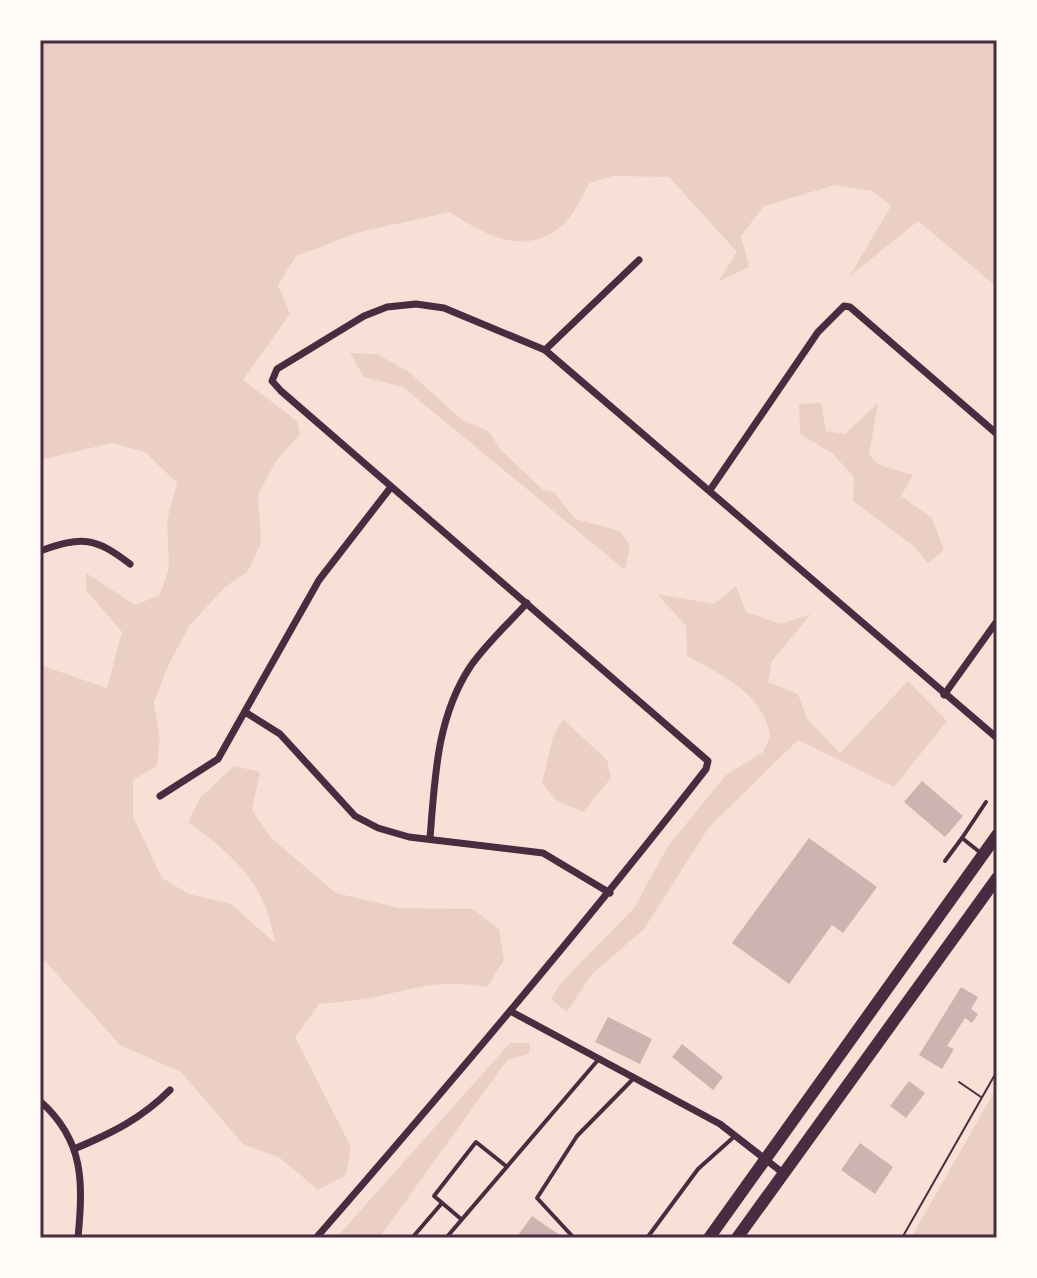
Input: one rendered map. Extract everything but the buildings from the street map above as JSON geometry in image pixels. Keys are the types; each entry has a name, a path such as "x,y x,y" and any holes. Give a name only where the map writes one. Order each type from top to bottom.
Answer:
{"main road":[{"path":"709,1238 997,835"},
{"path":"737,1238 997,878"}],"street":[{"path":"545,350 639,260"},
{"path":"316,1238 512,1012 610,893 706,769 708,761 700,750 281,391 272,381 275,372 364,316 387,307 416,304 444,308 545,350 997,738"},
{"path":"710,490 818,332 844,306 850,307 997,434"},
{"path":"160,796 218,759 319,580 391,487"},
{"path":"40,551 66,543 91,541 105,544 130,564"},
{"path":"430,838 441,732 453,697 471,666 527,603"},
{"path":"944,695 997,621"},
{"path":"245,712 295,748 355,816 378,828 543,853 610,893"},
{"path":"512,1012 736,1135 783,1173"},
{"path":"74,1149 121,1130 146,1113 170,1090"},
{"path":"40,1101 62,1125 74,1149 82,1185 78,1238"}],"lane":[{"path":"945,861 986,802"},
{"path":"962,838 983,855"},
{"path":"446,1238 600,1058"},
{"path":"574,1238 537,1198 577,1136 635,1077"},
{"path":"647,1238 698,1169 736,1135"},
{"path":"462,1219 434,1196 476,1142 506,1166"},
{"path":"412,1238 442,1203"}],"path":[{"path":"909,1238 902,1237 997,1071"},
{"path":"959,1082 981,1097"}],"shaded area":[{"path":"40,40 997,40 997,287 918,221 849,277 891,206 872,191 835,185 764,206 741,236 749,267 718,282 737,252 669,177 613,176 590,183 563,225 549,235 534,240 505,240 450,212 360,232 296,256 278,285 290,314 243,380 297,421 300,434 277,460 258,494 261,543 248,571 225,587 189,626 168,666 154,702 160,740 157,766 133,780 133,817 162,878 189,894 231,904 275,943 264,903 245,873 220,847 188,822 200,798 234,766 260,772 252,810 271,838 336,893 399,908 473,909 499,929 504,960 487,987 440,984 319,1004 295,1037 351,1147 346,1175 318,1190 280,1158 243,1144 181,1072 120,1045 45,961 40,960 40,665 107,688 122,632 86,590 86,573 135,605 160,595 169,568 167,520 177,483 145,452 112,443 40,460"},
{"path":"350,353 377,354 409,372 462,420 488,431 501,450 543,490 554,492 575,519 620,531 630,546 625,570 403,387 364,377"},
{"path":"821,403 826,431 845,434 878,403 869,455 879,465 913,475 901,496 932,518 944,550 928,563 914,546 853,501 854,477 833,454 800,434 799,404"},
{"path":"736,586 746,612 781,624 811,614 772,661 768,682 798,694 807,719 840,753 908,681 947,721 894,787 798,740 709,827 644,929 592,974 567,1012 551,999 560,984 634,908 668,846 726,775 763,752 770,737 760,709 750,697 726,678 687,656 686,626 657,594 714,604"},
{"path":"563,719 607,760 611,778 583,812 556,800 542,783 553,737"},
{"path":"510,1043 530,1043 529,1054 507,1060 379,1238 336,1238"},
{"path":"997,1087 997,1238 911,1238"}]}
